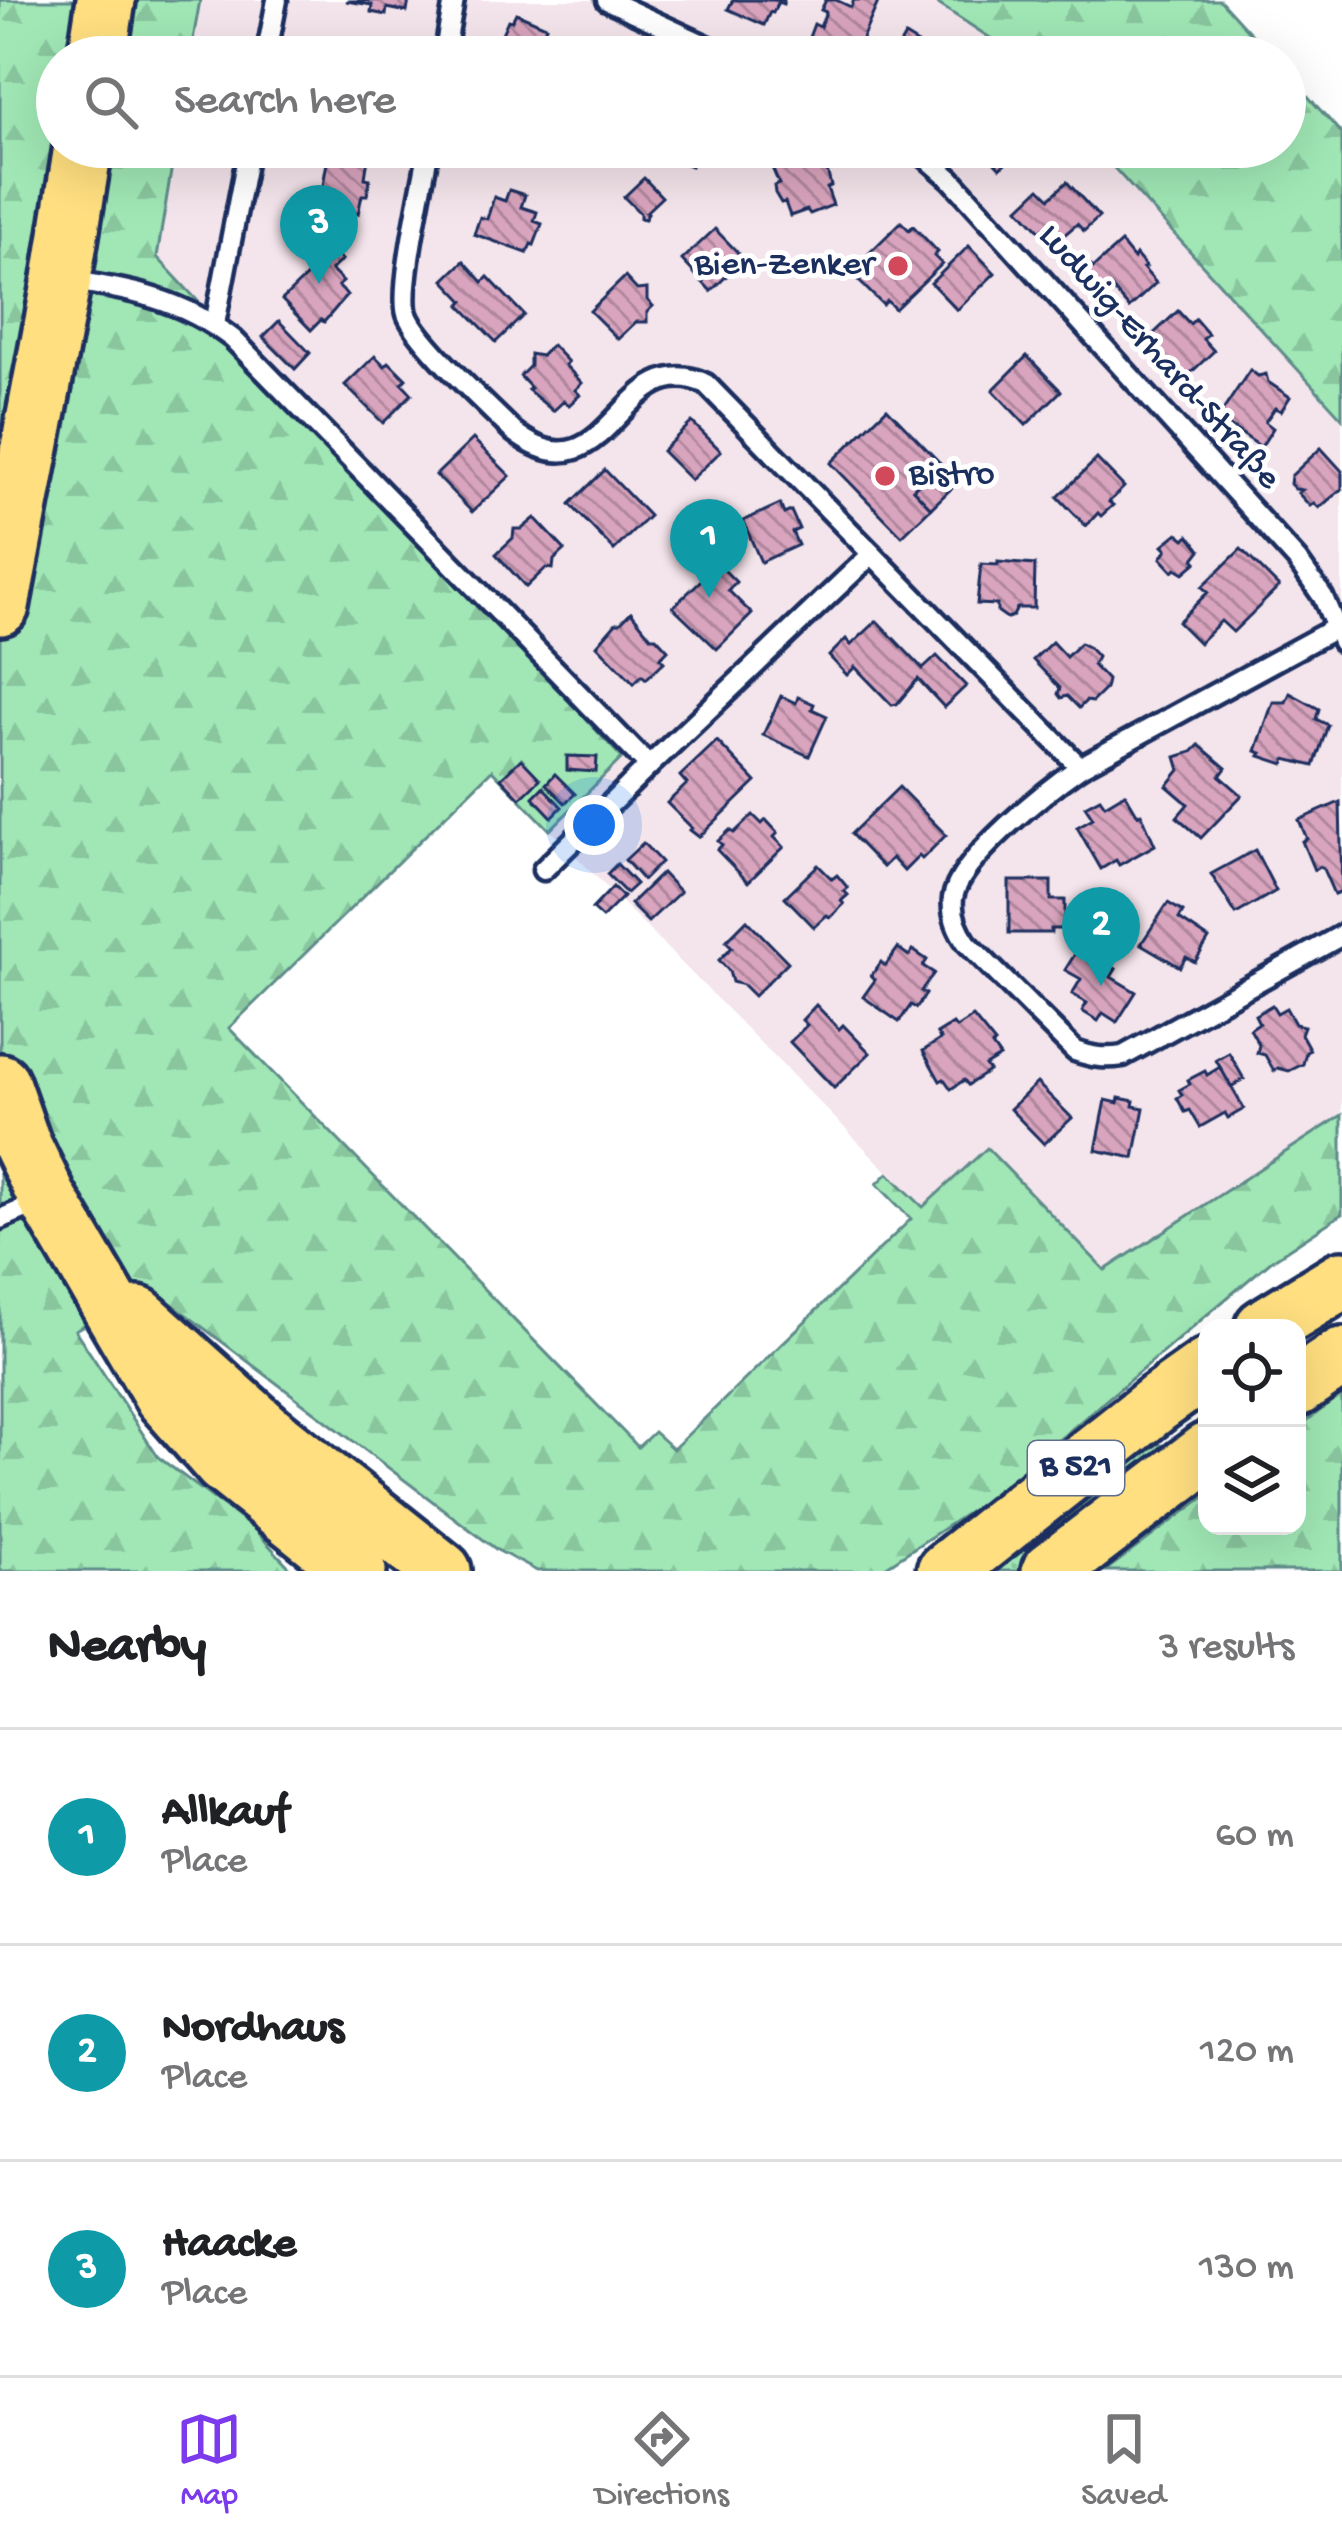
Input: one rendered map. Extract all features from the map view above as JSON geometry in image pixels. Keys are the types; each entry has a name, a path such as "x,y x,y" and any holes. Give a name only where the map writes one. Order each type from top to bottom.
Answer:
{"main road":[{"path":"100,36 106,0"},
{"path":"0,606 80,168"},
{"path":"0,1083 21,1144 24,1209 78,1251 135,1314 236,1405 442,1571"},
{"path":"78,1251 164,1397 194,1433 224,1464 357,1571"},
{"path":"1279,1319 1342,1280"},
{"path":"1306,1382 1342,1357"},
{"name":"B 521","path":"946,1571 1198,1374"},
{"name":"B 521","path":"1051,1571 1198,1459"}],"lane":[{"path":"270,36 277,0"},
{"path":"448,36 454,0"},
{"path":"608,0 686,36"},
{"path":"215,324 245,168"},
{"path":"425,168 406,311 422,337 514,432 531,445 567,452 594,439 649,386 674,375 706,383 1080,767"},
{"name":"Ludwig-Erhard-Straße","path":"939,168 1297,560 1323,597 1339,635 1080,767 1043,794 968,866 952,902 956,927 1075,1051 1109,1058 1123,1056 1342,935"},
{"path":"62,279 144,293 215,324 649,766"},
{"path":"542,870 872,554"}],"shaded area":[{"path":"200,0 932,0 987,36 194,36"},
{"path":"171,168 1114,168 1342,418 1342,1115 1105,1270 987,1149 923,1207 550,830 621,759 156,257"}],"green space":[{"path":"0,0 200,0 194,36 36,36 36,168 172,168 157,257 622,758 550,830 492,770 229,1028 638,1447 654,1432 673,1449 911,1219 877,1184 888,1173 923,1207 987,1148 1105,1270 1342,1115 1342,1214 1272,1260 1198,1319 990,1498 879,1571 537,1571 497,1550 151,1288 75,1330 158,1457 254,1529 293,1571 0,1571"},
{"path":"932,0 1220,0 1253,36 987,36"},
{"path":"1306,94 1342,134 1342,418 1114,168 1306,168"},
{"path":"1342,1394 1342,1571 1105,1571 1198,1502 1198,1535 1306,1535 1306,1421"},
{"path":"1155,1438 1170,1456 1021,1571 982,1571"}],"building":[{"path":"409,0 407,12 387,8 386,15 371,12 372,5 346,1"},
{"path":"733,0 784,0 764,25 728,9"},
{"path":"826,0 851,7 854,0 879,0 863,36 810,36 814,24 820,27 826,12 821,10"},
{"path":"516,13 546,26 544,31 556,36 501,36 508,20"},
{"path":"326,168 366,168 365,178 370,179 358,214 319,208"},
{"path":"824,168 833,205 790,216 775,193 774,186 779,184 773,170"},
{"path":"644,178 662,197 645,219 624,197"},
{"path":"1067,182 1099,217 1084,231 1077,224 1057,241 1019,208 1040,188 1050,198"},
{"path":"509,190 525,195 521,207 537,212 534,221 542,224 527,253 474,234 480,217 487,219 494,197 505,201"},
{"name":"Bien-Zenker","path":"901,222 909,230 913,226 938,252 934,256 942,264 895,309 887,301 883,305 858,280 863,275 855,267"},
{"path":"715,229 744,259 711,291 682,260"},
{"path":"322,240 342,260 331,270 343,282 338,286 347,295 311,330 282,300 312,271 302,260"},
{"path":"1121,243 1156,283 1129,308 1110,286 1105,294 1085,271"},
{"path":"969,246 995,273 957,310 931,283"},
{"path":"464,261 483,282 488,277 524,315 496,342 460,305 464,301 444,280"},
{"path":"625,277 637,290 647,289 647,300 653,306 647,322 636,322 618,339 590,311"},
{"path":"1178,311 1190,324 1195,319 1214,351 1183,380 1172,367 1166,372 1147,340"},
{"path":"279,321 310,353 295,369 263,337"},
{"path":"552,345 582,383 575,390 580,395 553,411 528,390 520,376 530,366 530,354 541,356"},
{"path":"375,356 406,379 402,383 412,394 383,423 345,385"},
{"path":"1027,356 1061,391 1026,425 993,390"},
{"path":"1250,370 1258,376 1266,374 1268,382 1290,397 1265,422 1273,428 1261,447 1218,418"},
{"name":"Bistro","path":"887,408 940,463 913,489 931,508 902,536 831,463"},
{"path":"692,422 721,451 691,480 662,451"},
{"path":"473,439 510,476 472,512 436,475"},
{"path":"1321,448 1342,471 1342,489 1319,508 1314,503 1310,506 1298,493 1302,490 1290,484 1291,476"},
{"path":"1097,459 1124,487 1109,502 1113,505 1086,526 1058,497"},
{"path":"940,463 958,482 931,508 913,489"},
{"path":"605,470 649,516 614,550 570,504"},
{"path":"780,504 784,514 791,511 799,529 792,532 798,545 761,562 743,521"},
{"path":"535,518 565,550 554,560 553,569 546,568 526,587 496,554 513,538 514,529 522,529"},
{"path":"1178,533 1185,539 1189,535 1201,550 1194,559 1197,562 1184,573 1173,571 1161,558 1167,549 1163,545"},
{"path":"1241,549 1279,587 1233,632 1221,621 1199,643 1178,622 1208,592 1202,587"},
{"path":"718,564 736,582 728,590 752,614 717,649 673,607"},
{"path":"981,564 1035,565 1034,608 1017,608 1007,618 997,611 997,605 977,604"},
{"path":"631,612 668,650 660,658 664,662 646,679 642,675 634,683 597,645"},
{"path":"877,621 923,669 937,656 966,686 944,707 918,679 892,705 855,667 847,675 829,656 846,639 851,645"},
{"path":"1052,642 1066,657 1080,643 1097,657 1093,665 1107,680 1092,702 1079,708 1067,696 1061,698 1060,688 1033,660"},
{"path":"1290,693 1319,709 1316,719 1328,725 1314,766 1286,759 1284,764 1256,751 1273,702 1286,702"},
{"path":"781,696 796,703 798,697 827,716 809,756 763,735"},
{"path":"717,741 756,782 699,837 667,803 687,784 680,776"},
{"path":"1199,745 1226,768 1220,776 1242,795 1201,838 1177,817 1188,804 1167,786 1180,770 1176,757"},
{"path":"567,756 597,757 596,772 567,770"},
{"path":"521,759 540,779 520,798 501,778"},
{"path":"555,774 575,794 565,803 546,784"},
{"path":"543,787 562,807 552,817 533,797"},
{"path":"899,787 946,835 904,871 892,858 883,867 851,834"},
{"path":"1125,793 1141,813 1155,845 1119,865 1116,860 1101,869 1077,827 1093,818 1085,806 1100,798 1105,805"},
{"path":"1340,802 1342,891 1334,894 1323,869 1314,870 1299,820"},
{"path":"753,815 762,824 766,820 784,847 748,882 717,850 722,845 718,841"},
{"path":"643,843 661,862 643,880 625,860"},
{"path":"1255,850 1276,891 1236,914 1211,874"},
{"path":"617,864 636,884 626,893 607,874"},
{"path":"818,865 832,879 837,875 848,895 830,918 827,915 814,927 785,897"},
{"path":"662,873 680,892 648,922 630,904"},
{"path":"1009,881 1051,881 1051,900 1065,900 1065,929 1009,933"},
{"path":"613,887 623,897 602,918 592,909"},
{"path":"1168,903 1183,912 1179,919 1209,939 1195,962 1186,957 1180,967 1141,944"},
{"path":"747,920 788,962 754,996 732,982 719,960 732,947 726,941"},
{"path":"1080,946 1116,969 1111,977 1136,992 1117,1022 1103,1013 1098,1021 1082,1011 1087,1003 1072,994 1081,979 1065,970"},
{"path":"898,948 909,956 913,950 934,973 916,1008 911,1005 899,1022 863,997 881,962 885,966"},
{"path":"816,1005 870,1053 834,1088 790,1042 807,1025 802,1020"},
{"path":"1272,1005 1277,1013 1286,1008 1295,1024 1304,1026 1301,1034 1310,1050 1303,1064 1289,1071 1274,1071 1265,1055 1257,1053 1259,1045 1250,1029 1259,1023 1255,1015"},
{"path":"973,1017 1000,1057 968,1085 964,1080 951,1089 944,1079 940,1081 923,1051 941,1039 937,1034"},
{"path":"1229,1053 1244,1079 1231,1087 1216,1060"},
{"path":"1220,1067 1244,1109 1200,1127 1177,1098 1182,1095 1179,1090 1190,1084 1188,1080"},
{"path":"1037,1083 1072,1118 1044,1144 1010,1109"},
{"path":"1119,1098 1144,1108 1134,1158 1096,1150 1106,1100 1118,1103"}],"place":[{"name":"Bien-Zenker","path":"898,266"},
{"name":"Haacke","path":"319,284"},
{"name":"Bistro","path":"885,476"},
{"name":"Allkauf","path":"709,598"},
{"name":"Nordhaus","path":"1101,986"}]}
